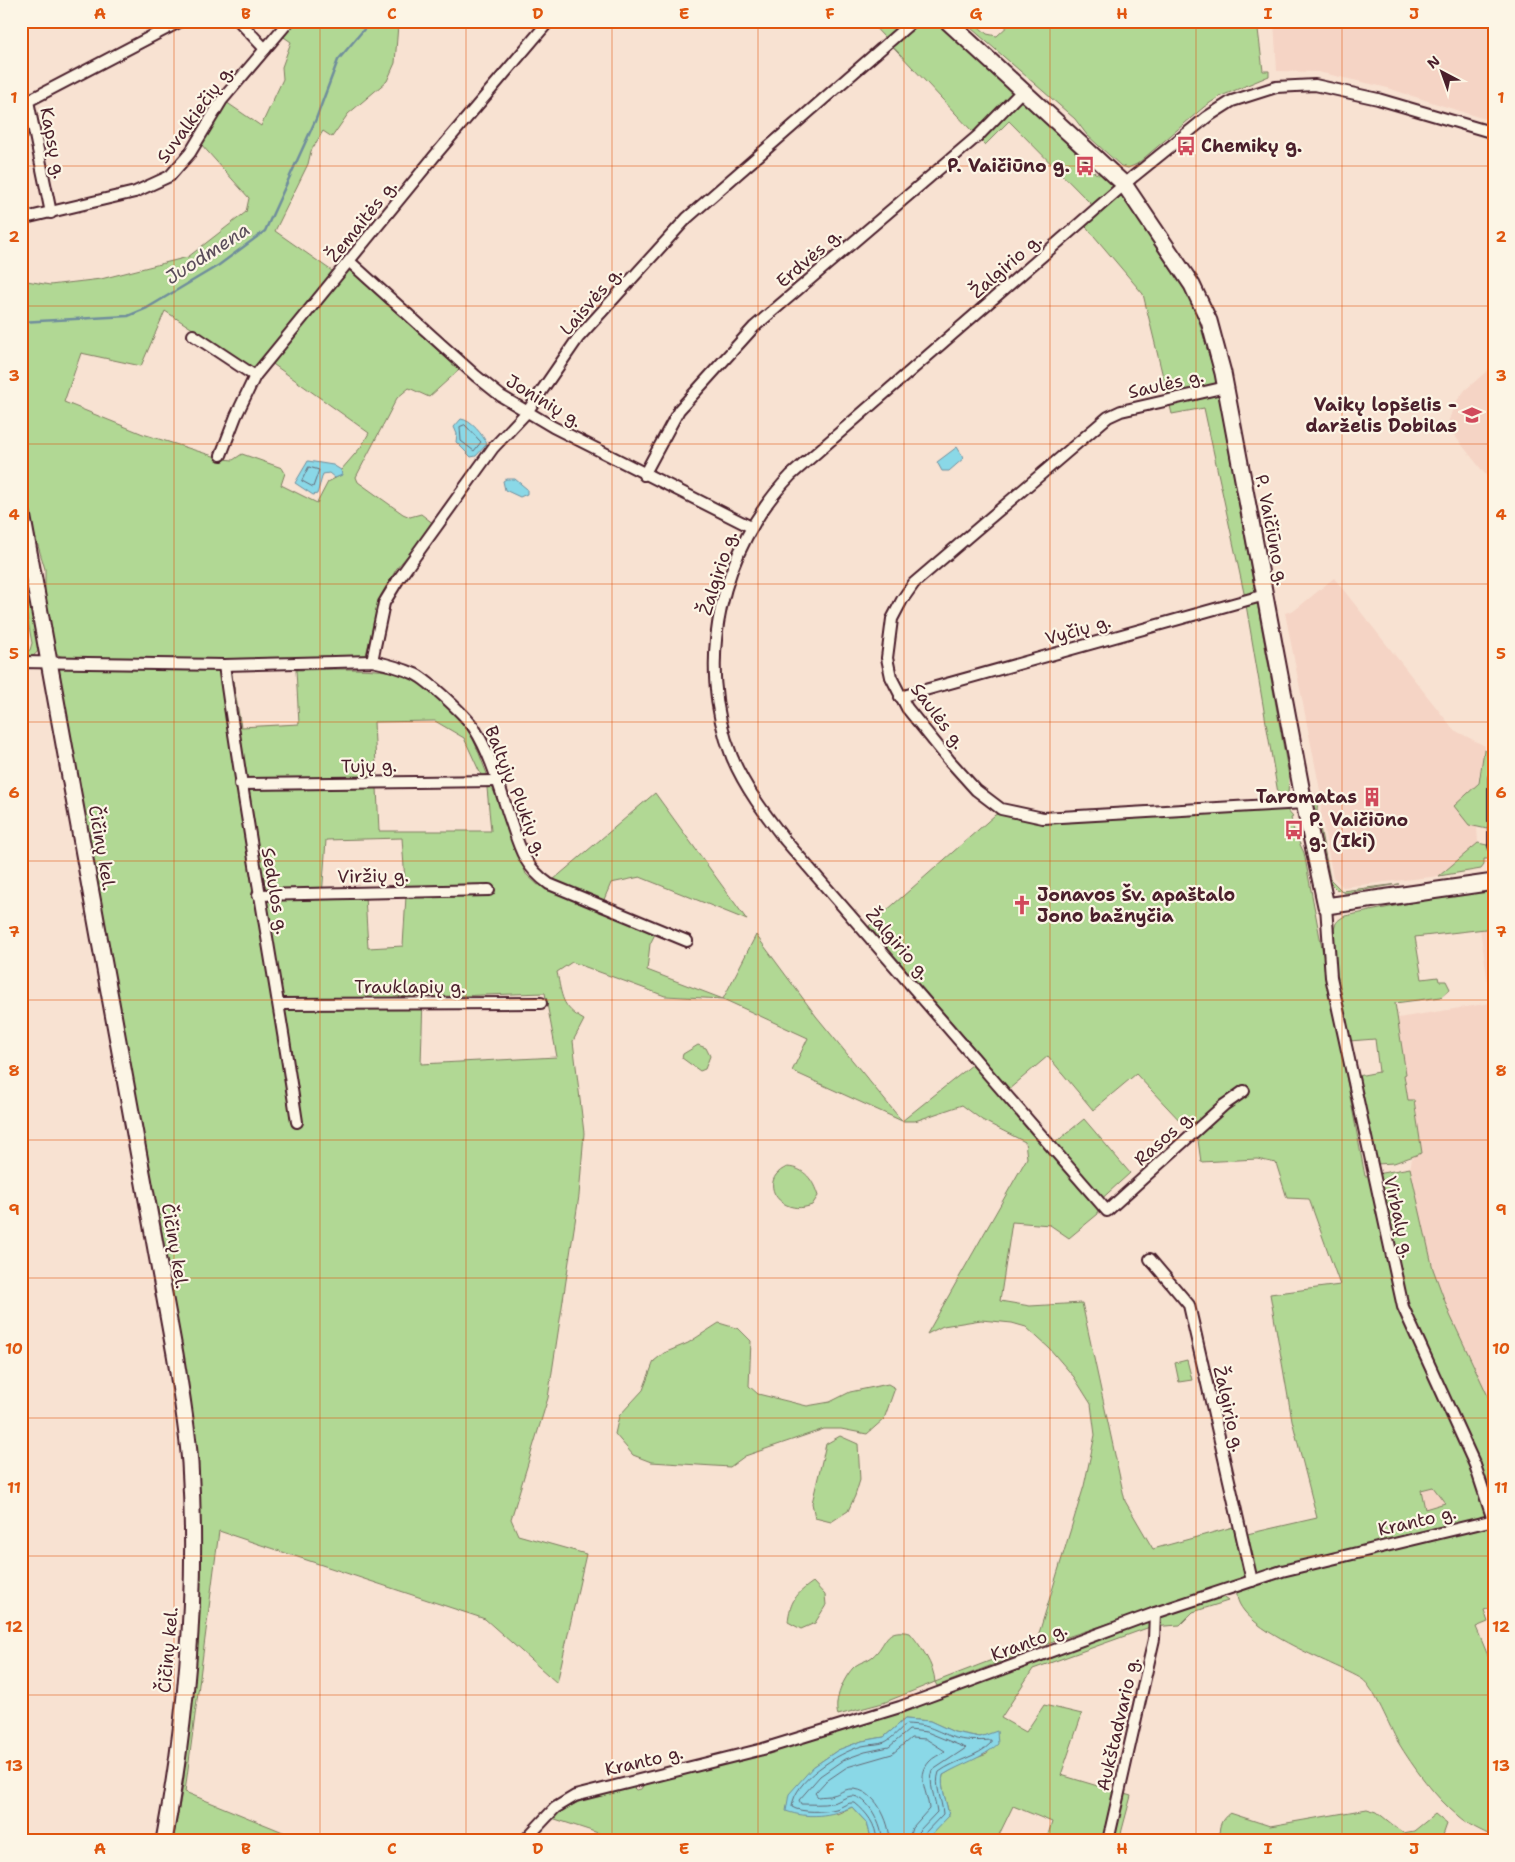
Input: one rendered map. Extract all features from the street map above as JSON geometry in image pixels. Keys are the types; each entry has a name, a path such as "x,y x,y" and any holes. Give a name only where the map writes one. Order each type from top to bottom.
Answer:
{"main road":[{"name":"P. Vaičiūno g.","path":"947,21 1124,184 1178,262 1202,303 1214,337 1226,387 1304,803 1326,906"},
{"name":"Čičinų kel.","path":"21,508 175,1354 190,1461 193,1546 192,1594 178,1751 164,1841"},
{"path":"1326,906 1494,882"}],"street":[{"name":"Kapsų g.","path":"50,213 28,101 181,21"},
{"path":"239,21 265,49"},
{"name":"Suvalkiečių g.","path":"21,219 135,192 170,176 190,153 222,100 289,21"},
{"name":"Žemaitės g.","path":"221,454 236,416 256,376 437,153 549,21"},
{"name":"Laisvės g.","path":"372,661 384,603 398,580 487,456 528,412 578,338 687,218 913,21"},
{"path":"1124,184 1220,107 1252,93 1293,84 1336,88 1494,133"},
{"name":"Erdvės g.","path":"644,475 679,410 754,327 980,134 1022,90"},
{"name":"Žalgirio g.","path":"1107,1210 786,840 755,801 732,757 718,703 714,669 715,638 722,604 751,527 771,495 791,475 1124,184"},
{"name":"Joninių g.","path":"350,262 476,376 528,412 644,475 751,527"},
{"path":"193,335 256,376"},
{"name":"Saulės g.","path":"1226,387 1121,411 1108,418 914,583 892,619 887,658 891,678 907,708 976,790 1001,809 1043,818 1304,803"},
{"name":"Vyčių g.","path":"900,697 1265,595"},
{"name":"Baltųjų Plukių g.","path":"21,662 224,665 372,661 391,665 417,675 464,716 474,729 498,781 523,857 536,875 549,884 687,941"},
{"name":"Sedulos g.","path":"224,665 240,784 279,1004 297,1122"},
{"path":"1494,778 1494,845"},
{"name":"Tujų g.","path":"240,784 498,781"},
{"name":"Viržių g.","path":"258,894 488,890"},
{"name":"Virbalų g.","path":"1326,906 1332,986 1403,1307 1475,1465 1493,1520"},
{"name":"Trauklapių g.","path":"279,1004 540,1003"},
{"name":"Rasos g.","path":"1107,1210 1224,1105 1244,1091"},
{"name":"Žalgirio g.","path":"1150,1259 1189,1304 1252,1581"},
{"name":"Kranto g.","path":"524,1841 555,1808 575,1796 754,1751 891,1710 1155,1613 1252,1581 1347,1553 1493,1520"},
{"name":"Aukštadvario g.","path":"1108,1841 1154,1639 1155,1613"}],"shaded area":[{"path":"1274,21 1494,21 1494,122 1384,87 1318,72 1277,71"},
{"name":"Vaikų lopšelis - darželis Dobilas","path":"1494,365 1493,484 1447,426 1454,405 1465,390"},
{"path":"1334,578 1454,730 1485,746 1469,825 1477,827 1478,843 1439,876 1343,887 1333,877 1321,813 1321,795 1285,613 1295,610"},
{"path":"1494,928 1494,1409 1450,1315 1433,1269 1410,1168 1413,1155 1422,1154 1414,1100 1408,1101 1398,1018 1491,1003 1480,929"},
{"path":"1433,1487 1445,1504 1425,1509 1421,1490"}],"green space":[{"path":"295,21 401,21 398,25 395,63 387,81 348,114 332,137 323,131 311,151 308,164 275,231 332,271 343,264 459,370 429,397 409,388 397,398 356,477 358,482 403,514 410,517 421,514 434,524 397,568 381,595 366,655 355,660 206,662 63,657 58,655 53,646 45,600 45,569 32,526 21,472 21,280 50,285 101,279 188,257 246,212 249,198 200,143 226,102 261,126 283,79 282,67 291,42 281,35","holes":["165,311 254,369 263,357 369,433 361,447 341,470 341,475 328,482 317,503 281,485 285,473 282,468 242,454 233,460 223,459 143,434 64,402 81,353 141,366"]},
{"path":"869,21 935,21 1062,138 1095,173 1103,175 1124,199 1187,294 1198,318 1215,375 1289,776 1286,798 1279,799 1244,593 1204,408 1172,414 1143,294 1078,217 1092,205 1009,121 985,145"},
{"path":"963,21 972,21 987,34 997,36 1013,21 1257,21 1263,71 1269,71 1269,76 1219,97 1204,107 1137,164 1128,168 1121,166 1087,135 1075,119"},
{"path":"21,545 40,646 33,656 28,658 21,658 21,654 30,650 32,643 21,584"},
{"path":"58,668 231,669 241,727 299,724 296,670 388,671 414,678 437,696 473,738 526,874 538,885 553,880 655,793 747,920 640,877 611,883 603,902 659,926 650,944 647,970 723,999 665,996 572,962 557,972 564,1000 576,1015 584,1020 573,1041 584,1133 579,1196 548,1398 511,1519 518,1535 586,1554 557,1683 485,1619 219,1531 185,1792 305,1841 173,1841 183,1786 197,1640 200,1513 193,1422 167,1259 56,674","holes":["435,721 464,738 487,788 491,831 379,831 374,722","402,838 406,896 403,946 368,948 365,896 322,897 326,840","545,993 557,1057 421,1064 423,997"]},
{"path":"1484,750 1488,752 1487,757 1492,758 1488,782 1487,829 1469,825 1454,806 1479,783"},
{"path":"1315,795 1318,795 1317,812 1330,879 1342,891 1399,884 1345,893 1336,889 1329,882 1313,802"},
{"path":"1286,809 1293,817 1291,818 1296,840 1298,840 1304,853 1365,1176 1410,1168 1433,1269 1450,1315 1494,1409 1494,1607 1484,1610 1488,1622 1476,1627 1494,1670 1494,1837 1462,1819 1433,1791 1404,1752 1367,1683 1349,1672 1288,1643 1267,1631 1250,1618 1240,1604 1237,1590 1279,1568 1061,1639 937,1686 935,1682 1036,1643 1084,1486 1095,1435 1091,1404 1074,1377 1049,1348 1026,1327 1012,1323 981,1320 943,1326 927,1334 1027,1158 1025,1142 982,1120 962,1105 915,1121 902,1121 982,1057 869,926 995,815 1000,813 1039,822","holes":["1048,1056 1093,1110 1136,1074 1198,1140 1201,1162 1257,1159 1276,1163 1287,1198 1309,1199 1340,1285 1270,1294 1292,1420 1317,1518 1247,1534 1244,1524 1153,1549 1125,1501 1082,1303 1030,1306 1000,1301 1012,1222 1050,1225 1069,1238 1098,1214 1097,1203 1130,1173 1084,1119 1055,1143 1008,1090","1433,1487 1445,1503 1425,1509 1421,1490"]},
{"path":"1478,843 1487,845 1490,859 1484,859 1484,865 1481,869 1439,876"},
{"path":"1494,889 1494,928 1415,937 1422,979 1438,977 1439,981 1446,981 1450,989 1441,997 1395,1003 1408,1100 1414,1100 1422,1153 1394,1163 1377,1164 1358,1076 1379,1072 1375,1039 1349,1041 1340,1000 1333,949 1333,936 1336,924 1345,916 1475,890"},
{"path":"756,935 816,1016 902,1121 792,1071 808,1038 723,999"},
{"path":"698,1045 706,1048 710,1056 705,1069 700,1071 682,1058 683,1054"},
{"path":"787,1167 803,1172 811,1180 818,1196 812,1205 800,1208 790,1206 776,1196 773,1180 778,1173"},
{"path":"719,1323 739,1329 751,1341 749,1386 758,1394 807,1406 830,1402 850,1392 888,1384 895,1388 884,1419 867,1434 841,1429 824,1429 745,1456 730,1467 651,1462 633,1455 615,1434 619,1416 643,1390 654,1361 664,1353 688,1343"},
{"path":"1187,1360 1192,1380 1179,1382 1175,1363"},
{"path":"840,1436 858,1444 860,1480 848,1511 831,1522 815,1518 812,1503 826,1444"},
{"path":"813,1582 825,1595 826,1605 815,1623 801,1629 788,1622 790,1609 798,1594"},
{"path":"1220,1595 1228,1601 1193,1612 1180,1625 1150,1627 1033,1669 1001,1718 1026,1732 1044,1705 1082,1714 1061,1775 1131,1796 1119,1841 1046,1841 1052,1822 1013,1806 996,1841 925,1841 949,1815 943,1789 943,1775 965,1762 987,1754 997,1732 980,1737 954,1732 930,1721 905,1719 884,1737 862,1741 838,1750 813,1767 837,1814 852,1807 867,1823 872,1841 632,1841 598,1833 552,1818 581,1801 600,1794 632,1786 636,1790 641,1789 644,1784 800,1743 883,1718"},
{"path":"895,1632 910,1633 926,1656 935,1682 883,1703 838,1715 837,1703 840,1689 851,1670 872,1657 887,1638"},
{"path":"1367,1809 1377,1812 1403,1833 1414,1831 1435,1814 1447,1824 1441,1841 1220,1840 1220,1825 1230,1813 1270,1826"}],"water":[{"path":"461,419 469,422 476,428 487,444 476,456 471,457 456,442 457,434 454,427"},
{"path":"957,447 964,458 949,471 942,471 937,462"},
{"path":"308,461 333,465 341,470 342,475 335,478 329,473 323,474 317,494 313,495 295,483"},
{"path":"515,479 527,489 527,494 520,497 505,490 503,481"},
{"path":"905,1719 930,1721 954,1732 980,1737 997,1731 998,1744 992,1749 943,1775 943,1789 949,1816 925,1841 872,1841 867,1823 852,1807 836,1813 811,1816 786,1811 789,1794 813,1767 838,1750 862,1741 884,1737"}],"waterway":[{"name":"Juodmena","path":"21,322 128,316 147,308 219,265 265,231 316,119 338,60 371,21"}],"place":[{"name":"Chemikų g.","path":"1186,146"},
{"name":"P. Vaičiūno g.","path":"1085,166"},
{"name":"Vaikų lopšelis - darželis Dobilas","path":"1472,415"},
{"name":"Taromatas","path":"1372,797"},
{"name":"P. Vaičiūno g. (Iki)","path":"1294,830"},
{"name":"Jonavos Šv. apaštalo Jono bažnyčia","path":"1022,905"}]}
